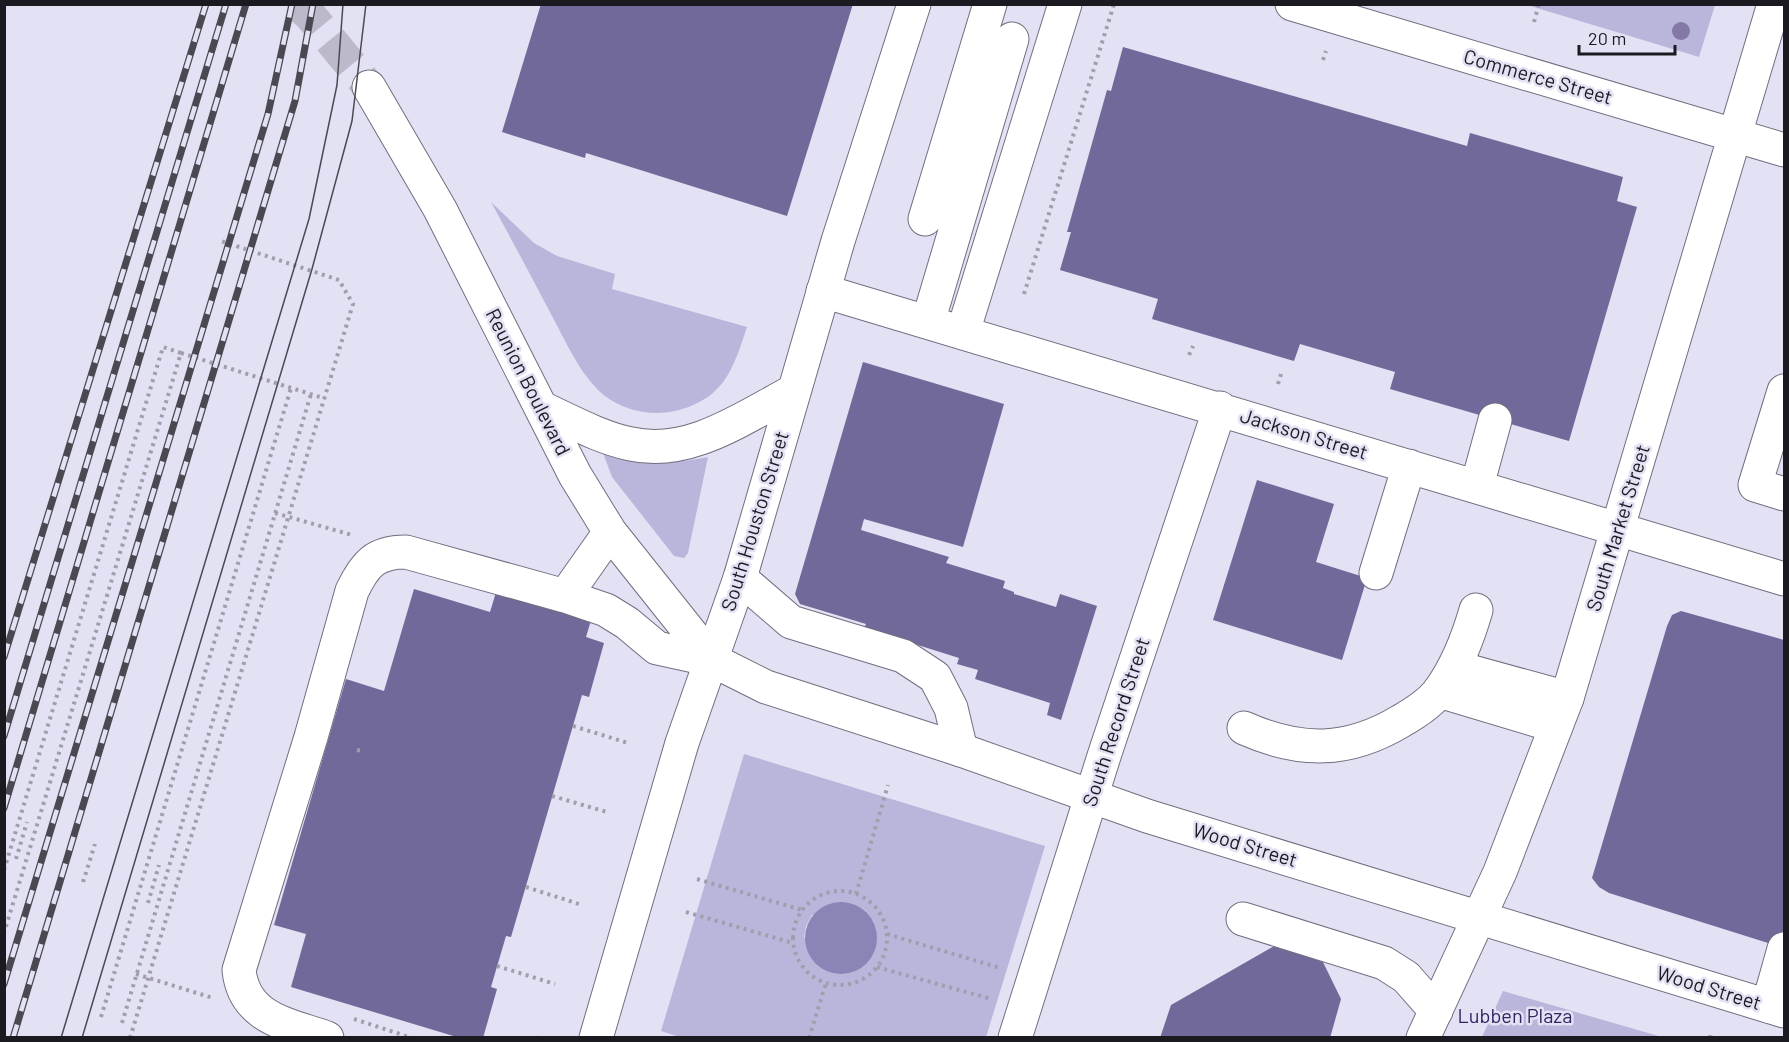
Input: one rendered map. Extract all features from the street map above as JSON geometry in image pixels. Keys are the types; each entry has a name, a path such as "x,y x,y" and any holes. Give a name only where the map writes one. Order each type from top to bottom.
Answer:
{"main road":[{"name":"South Houston Street","path":"596,1038 682,743 740,578 823,291 914,4"},
{"path":"925,219 990,4"},
{"path":"963,332 1065,4"},
{"name":"Commerce Street","path":"1292,4 1785,150"},
{"name":"South Market Street","path":"1429,1024 1500,872 1562,712 1619,529 1774,4"},
{"path":"928,322 1012,39"},
{"name":"Reunion Boulevard","path":"369,87 440,209 575,475 610,532 712,660"},
{"name":"Jackson Street","path":"823,291 1785,579"},
{"path":"542,408 629,444 670,448 703,438 794,391"},
{"path":"1785,391 1755,485 1785,494"},
{"name":"South Record Street","path":"1015,1038 1092,795 1220,408"},
{"path":"1477,486 1495,420"},
{"path":"1376,573 1408,466"},
{"path":"565,596 610,532"},
{"path":"327,1038 271,1018 255,1008 241,986 239,970 311,736 352,591 361,572 376,558 389,552 406,552 565,596 606,610 627,623 657,648 712,660"},
{"path":"740,578 792,622 903,656 935,677 951,708 961,750"},
{"path":"1244,728 1268,739 1298,745 1355,743 1382,732 1417,712 1447,679 1468,637 1476,610"},
{"name":"Wood Street","path":"712,660 766,687 961,750 1147,816 1776,1009"},
{"path":"1447,679 1562,712"},
{"path":"1244,919 1384,963 1406,977 1429,1024"},
{"path":"1776,1009 1785,949"}],"path":[{"path":"1024,294 1114,4"},
{"path":"1534,22 1539,4"},
{"path":"1323,60 1326,51"},
{"path":"130,1038 353,304 339,280 221,241"},
{"path":"1189,355 1192,346"},
{"path":"4,870 163,347 323,398"},
{"path":"4,933 181,353"},
{"path":"1278,384 1281,374"},
{"path":"101,1017 291,388"},
{"path":"122,1023 311,394"},
{"path":"275,513 367,540 376,558"},
{"path":"573,726 628,742"},
{"path":"856,894 888,784"},
{"path":"552,796 607,812"},
{"path":"16,860 27,822"},
{"path":"83,882 95,844"},
{"path":"148,903 159,865"},
{"path":"697,879 802,910"},
{"path":"526,887 579,904"},
{"path":"826,893 856,894 874,905 885,924 886,948 877,967 863,979 854,983 826,983 804,968 793,943 794,931 802,910 826,893"},
{"path":"686,912 793,943"},
{"path":"887,934 1000,968"},
{"path":"497,966 555,984"},
{"path":"877,967 991,999"},
{"path":"136,974 216,998 241,986"},
{"path":"809,1038 826,983"}],"green space":[{"path":"1527,5 1715,5 1699,57"},
{"path":"491,202 534,243 557,256 615,274 612,289 747,327 737,356 725,379 707,397 695,404 669,412 636,410 615,403 606,397 591,382 572,354"},
{"path":"603,453 655,462 708,457 688,553 684,558 674,556 612,477"},
{"path":"744,754 1045,846 986,1037 683,1038 661,1031","holes":["812,915 873,922 876,944 804,938 806,926"]},
{"name":"Lubben Plaza","path":"1503,991 1662,1037 1482,1037"}],"shaded area":[{"path":"841,902 861,908 871,918 877,938 871,958 861,968 841,974 821,968 811,958 805,938 811,918 821,908"}],"building":[{"path":"541,4 853,4 787,216 586,153 585,158 502,132"},
{"path":"1123,47 1467,146 1470,133 1623,177 1617,201 1637,207 1569,441 1390,389 1395,372 1300,344 1294,361 1152,319 1158,299 1060,270 1071,232 1067,232 1107,90 1111,91"},
{"path":"863,362 1004,404 963,547 864,519 861,530 949,557 946,563 1005,581 1003,588 1014,594 1056,607 1060,594 1097,606 1061,720 1047,715 1050,703 975,679 978,670 957,664 959,658 864,628 866,624 800,604 795,594"},
{"path":"1257,480 1334,504 1316,562 1367,578 1342,660 1213,620"},
{"path":"414,589 490,612 497,589 592,617 586,637 604,643 589,697 582,695 511,937 506,936 491,987 497,989 483,1038 460,1038 291,987 306,934 274,925 346,679 384,691"},
{"path":"1681,611 1784,640 1784,948 1609,893 1599,887 1592,878 1667,626 1672,615"},
{"path":"1276,945 1321,958 1341,999 1330,1038 1160,1038 1171,1005"}],"tunnel":[{"path":"297,4 309,14 369,87"}],"tram line":[{"path":"61,1038 309,219 337,85 343,4"},
{"path":"82,1038 312,269 352,121 366,4"}],"railway":[{"path":"4,657 206,4"},
{"path":"4,736 226,4"},
{"path":"4,808 246,4"},
{"path":"4,984 268,114 292,4"},
{"path":"13,1038 295,101 313,4"}]}
